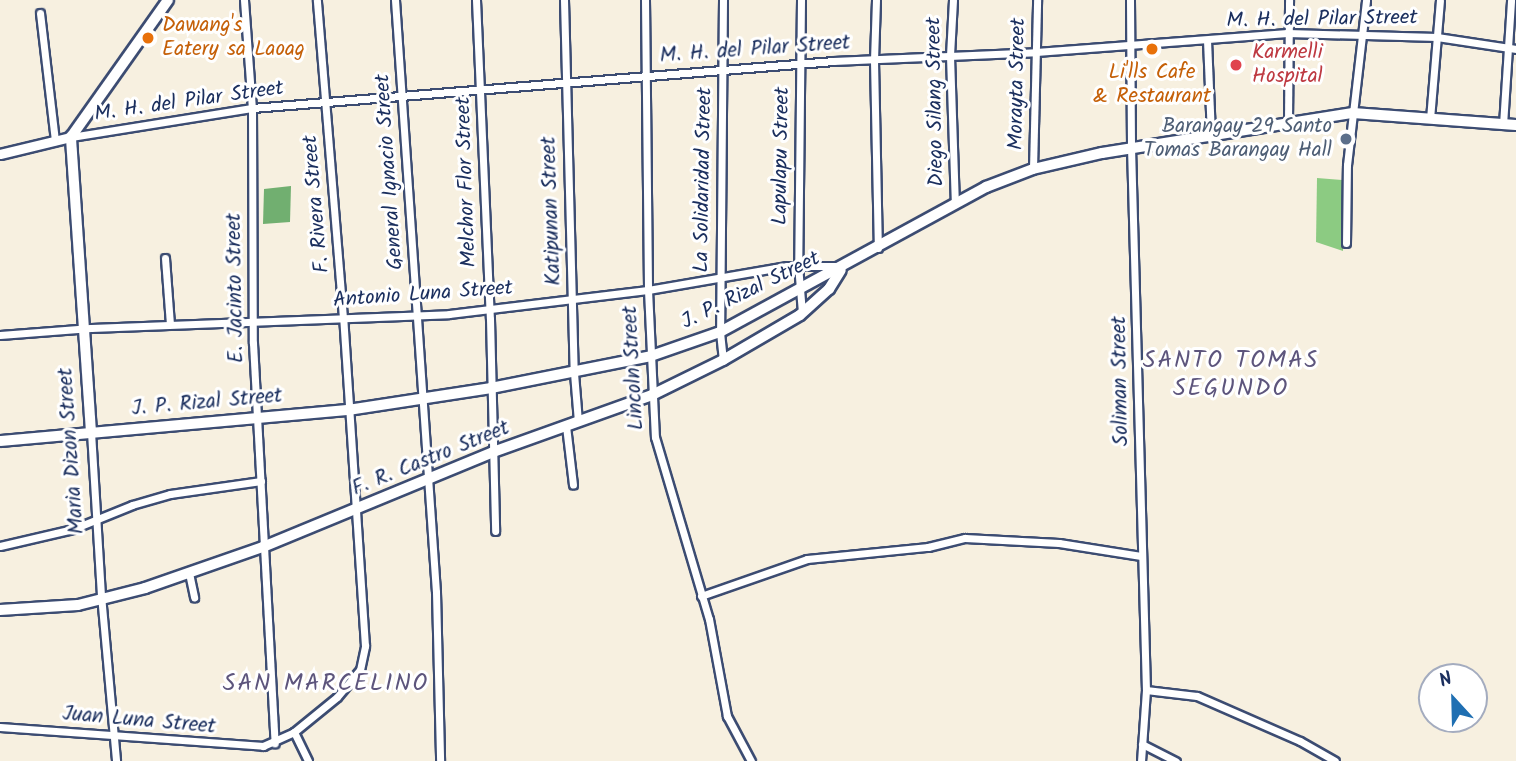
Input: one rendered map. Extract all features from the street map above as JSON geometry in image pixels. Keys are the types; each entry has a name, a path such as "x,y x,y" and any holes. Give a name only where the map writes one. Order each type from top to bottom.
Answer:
{"main road":[{"path":"71,137 168,0"},
{"name":"J. P. Rizal Street","path":"0,441 348,410 491,388 651,356 720,331 844,267 955,203 1033,169 1130,147 1329,114 1353,113 1516,125"},
{"name":"Maria Dizon Street","path":"71,137 91,432"},
{"name":"F. R. Castro Street","path":"0,610 51,609 101,601 189,573 355,511 493,453 652,395 723,360 802,313 829,289 844,267"}],"street":[{"name":"E. Jacinto Street","path":"244,0 252,108 254,321 263,547 275,743"},
{"name":"F. Rivera Street","path":"275,743 294,732 346,688 363,660 365,646 343,318 317,0"},
{"name":"General Ignacio Street","path":"395,0 418,315 420,399 436,592 440,761"},
{"name":"Melchor Flor Street","path":"476,0 495,531"},
{"name":"Katipunan Street","path":"564,0 564,82 578,422"},
{"name":"Lincoln Street","path":"645,0 648,290 655,437 701,596 727,716 751,761"},
{"name":"La Solidaridad Street","path":"723,0 720,278 723,360"},
{"name":"Lapulapu Street","path":"801,0 797,265 802,313"},
{"path":"876,0 874,61 878,248"},
{"name":"Diego Silang Street","path":"953,0 950,56 955,203"},
{"name":"Morayta Street","path":"1033,169 1037,0"},
{"name":"Soliman Street","path":"1130,0 1130,147 1146,690 1140,761"},
{"path":"1288,121 1289,0"},
{"path":"1346,243 1347,165 1366,0"},
{"path":"1430,119 1440,0"},
{"path":"1503,125 1511,0"},
{"path":"40,13 55,141"},
{"name":"M. H. del Pilar Street","path":"0,154 71,137 252,108 801,63 1036,52 1287,33 1437,37 1516,49"},
{"path":"1207,40 1211,134"},
{"path":"165,258 170,324"},
{"name":"Antonio Luna Street","path":"0,335 83,328 489,310 648,290 797,265 844,267"},
{"path":"566,426 573,485"},
{"name":"Maria Dizon Street","path":"91,432 101,601 116,737 116,761"},
{"path":"0,546 96,521 132,505 170,494 261,481"},
{"path":"701,596 807,559 928,547 965,538 1059,543 1142,556"},
{"path":"189,573 194,597"},
{"path":"1146,690 1197,696 1300,741 1335,761"},
{"name":"Juan Luna Street","path":"0,727 249,747 275,743"},
{"path":"294,732 308,761"},
{"path":"1142,744 1176,761"}],"green space":[{"path":"1317,178 1342,180 1343,251 1316,242"},
{"path":"291,186 290,222 263,224 264,189"}],"place":[{"name":"Dawang's Eatery sa Laoag","path":"148,38"},
{"name":"Li'lls Cafe & Restaurant","path":"1152,49"},
{"name":"Karmelli Hospital","path":"1236,65"},
{"name":"Barangay 29 Santo Tomas Barangay Hall","path":"1346,139"}],"district":[{"name":"SANTO TOMAS SEGUNDO","path":"1231,375"},
{"name":"SAN MARCELINO","path":"326,684"}]}
